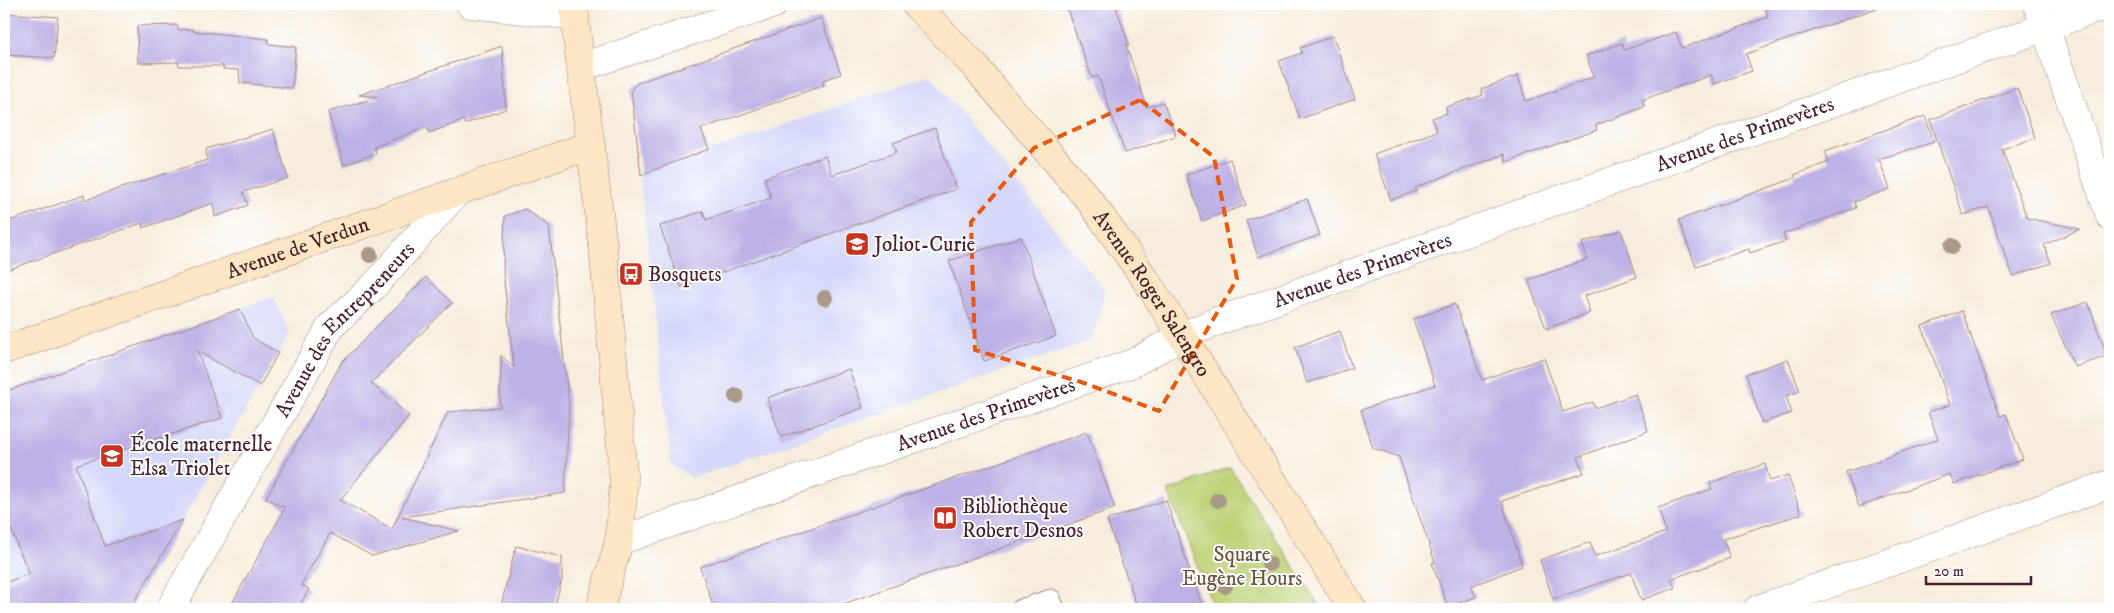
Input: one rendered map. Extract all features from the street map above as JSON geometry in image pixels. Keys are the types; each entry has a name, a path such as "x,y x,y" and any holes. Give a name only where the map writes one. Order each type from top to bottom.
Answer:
{"street":[{"path":"470,4 574,10 603,246 624,483 619,541 600,609"},
{"path":"581,67 774,4"},
{"name":"Avenue Roger Salengro","path":"915,4 972,63 1090,201 1146,280 1353,609"},
{"name":"Avenue des Primevères","path":"619,541 1133,363 1182,336 1236,314 2041,16 2110,4"},
{"path":"2041,16 2110,216"},
{"name":"Avenue de Verdun","path":"4,350 591,145"},
{"name":"Avenue des Entrepreneurs","path":"170,609 331,326 373,287 458,191"},
{"path":"1758,609 2110,484"}],"lane":[{"path":"1021,609 1051,599 1055,609"}],"highlighted area":[{"path":"1140,100 1214,157 1237,279 1159,411 1084,383 975,350 971,222 1034,148"}],"shaded area":[{"name":"Joliot-Curie","path":"930,75 1105,291 1092,340 692,478 671,464 640,175"},
{"name":"École maternelle Elsa Triolet","path":"273,297 290,333 130,609 4,609 4,392"}],"green space":[{"name":"Square Eugène Hours","path":"1230,467 1321,609 1214,609 1168,491"}],"building":[{"path":"1065,4 1115,4 1129,45 1126,45 1147,107 1163,102 1176,136 1125,153 1098,76 1092,78"},
{"path":"1764,4 1876,4 1877,8 1746,54 1752,71 1714,84 1711,75 1642,100 1644,107 1596,125 1597,130 1506,162 1504,154 1429,182 1415,188 1416,191 1391,200 1374,154 1437,131 1432,118 1447,113 1446,107 1483,95 1481,89 1518,76 1526,101 1594,77 1586,56 1622,43 1624,50 1676,32 1682,48 1768,17"},
{"path":"4,13 58,17 54,58 4,55"},
{"path":"821,18 841,74 823,80 824,85 701,129 709,149 641,175 631,90 637,83"},
{"path":"178,25 178,30 193,29 193,31 268,39 268,44 296,47 292,88 240,83 239,70 223,69 223,66 179,66 178,62 138,63 137,26"},
{"path":"1333,36 1355,99 1300,119 1279,61 1302,53 1300,48"},
{"path":"502,46 506,109 465,124 464,120 429,133 427,127 374,147 376,153 344,165 328,112 379,97 359,95"},
{"path":"2017,88 2035,138 2002,149 2027,218 2080,229 2044,245 2051,263 2013,276 1988,207 1963,215 1930,120"},
{"path":"1925,116 1934,142 1879,159 1890,189 1854,202 1856,208 1783,234 1786,241 1750,253 1749,249 1696,267 1679,220 1795,178 1794,175 1829,162 1825,151"},
{"path":"935,128 956,189 681,287 660,226 703,211 706,220 771,198 764,178 825,156 832,175 897,152 893,143"},
{"path":"273,129 288,178 243,192 248,205 215,217 213,203 143,228 142,223 4,271 4,223 84,195 85,200 207,160 206,149"},
{"path":"1230,159 1246,205 1202,221 1186,175"},
{"path":"1307,199 1320,235 1258,257 1246,220"},
{"path":"525,209 549,226 569,405 565,493 402,517 459,531 372,556 330,533 301,585 309,589 298,609 229,609 285,508 266,498 342,362 426,277 452,303 371,383 409,416 340,500 392,529 448,412 500,407 501,355 514,368 503,272 505,216"},
{"path":"1621,230 1637,277 1584,296 1590,313 1546,329 1528,280 1588,259 1582,243"},
{"path":"1021,237 1056,336 984,361 949,261"},
{"path":"2088,302 2107,356 2075,367 2051,315"},
{"path":"1455,304 1482,380 1544,358 1563,412 1593,402 1595,408 1636,394 1648,431 1578,457 1584,473 1502,501 1522,566 1471,586 1476,597 1448,607 1432,563 1435,562 1399,457 1373,448 1361,410 1435,385 1413,319"},
{"name":"École maternelle Elsa Triolet","path":"240,309 253,338 278,353 260,386 197,351 222,418 76,465 105,546 183,520 130,609 4,609 4,583 29,574 4,512 4,392"},
{"path":"1962,311 2000,416 2006,414 2023,459 1954,484 1950,474 1859,507 1846,472 1938,439 1928,412 1950,405 1922,326"},
{"path":"1340,331 1352,368 1307,383 1295,347"},
{"path":"1788,359 1800,391 1786,396 1792,413 1762,423 1746,374"},
{"path":"849,369 863,408 781,437 767,398"},
{"path":"1087,432 1115,508 829,609 714,609 700,567"},
{"path":"1765,464 1770,481 1788,475 1801,514 1723,539 1730,558 1671,579 1675,588 1641,600 1631,573 1553,599 1540,560 1590,542 1595,556 1666,532 1658,508 1712,489 1710,483"},
{"path":"1166,500 1203,609 1138,609 1107,520"},
{"path":"516,546 562,557 562,579 554,609 500,609"}],"place":[{"name":"Joliot-Curie","path":"857,244"},
{"name":"Bosquets","path":"631,274"},
{"name":"École maternelle Elsa Triolet","path":"112,456"},
{"name":"Bibliothèque Robert Desnos","path":"945,518"}]}
